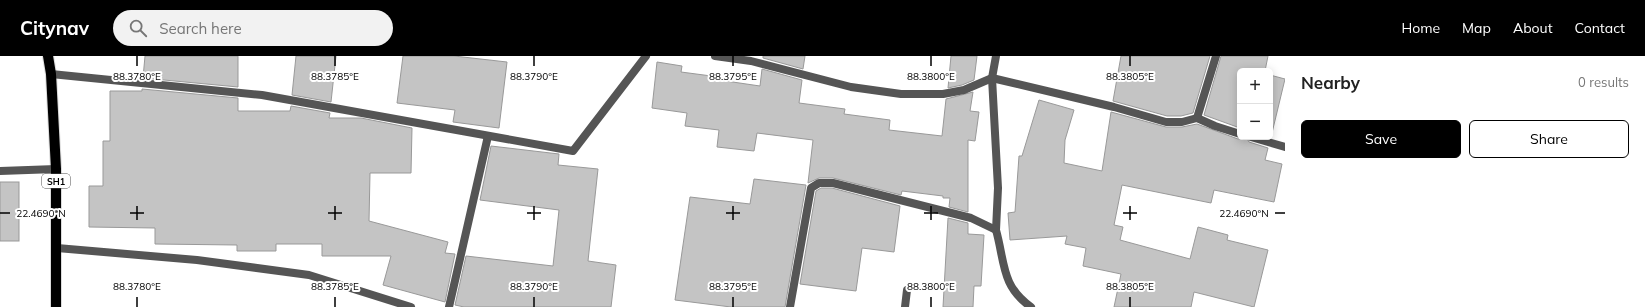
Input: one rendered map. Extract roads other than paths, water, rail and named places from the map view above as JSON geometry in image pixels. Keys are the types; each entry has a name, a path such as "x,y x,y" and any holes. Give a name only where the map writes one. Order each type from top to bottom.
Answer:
{"main road":[{"name":"SH1","path":"48,56 51,74 56,169 56,307"}],"street":[{"path":"51,74 262,95 573,150 646,56"},
{"path":"715,56 751,59 851,87 902,94 943,94 964,90 992,78 1114,107 1166,122 1182,122 1197,118 1214,126 1237,133"},
{"path":"996,56 992,78 998,188 996,230 1000,244 1001,261 1012,289 1021,300 1031,307"},
{"path":"1197,118 1216,56"},
{"path":"449,307 488,136"},
{"path":"1261,140 1285,147"},
{"path":"0,171 56,169"},
{"path":"790,307 811,188 819,184 833,183 971,218 996,230"},
{"path":"57,248 197,260 309,275 411,307"},
{"path":"905,307 907,290"}]}
